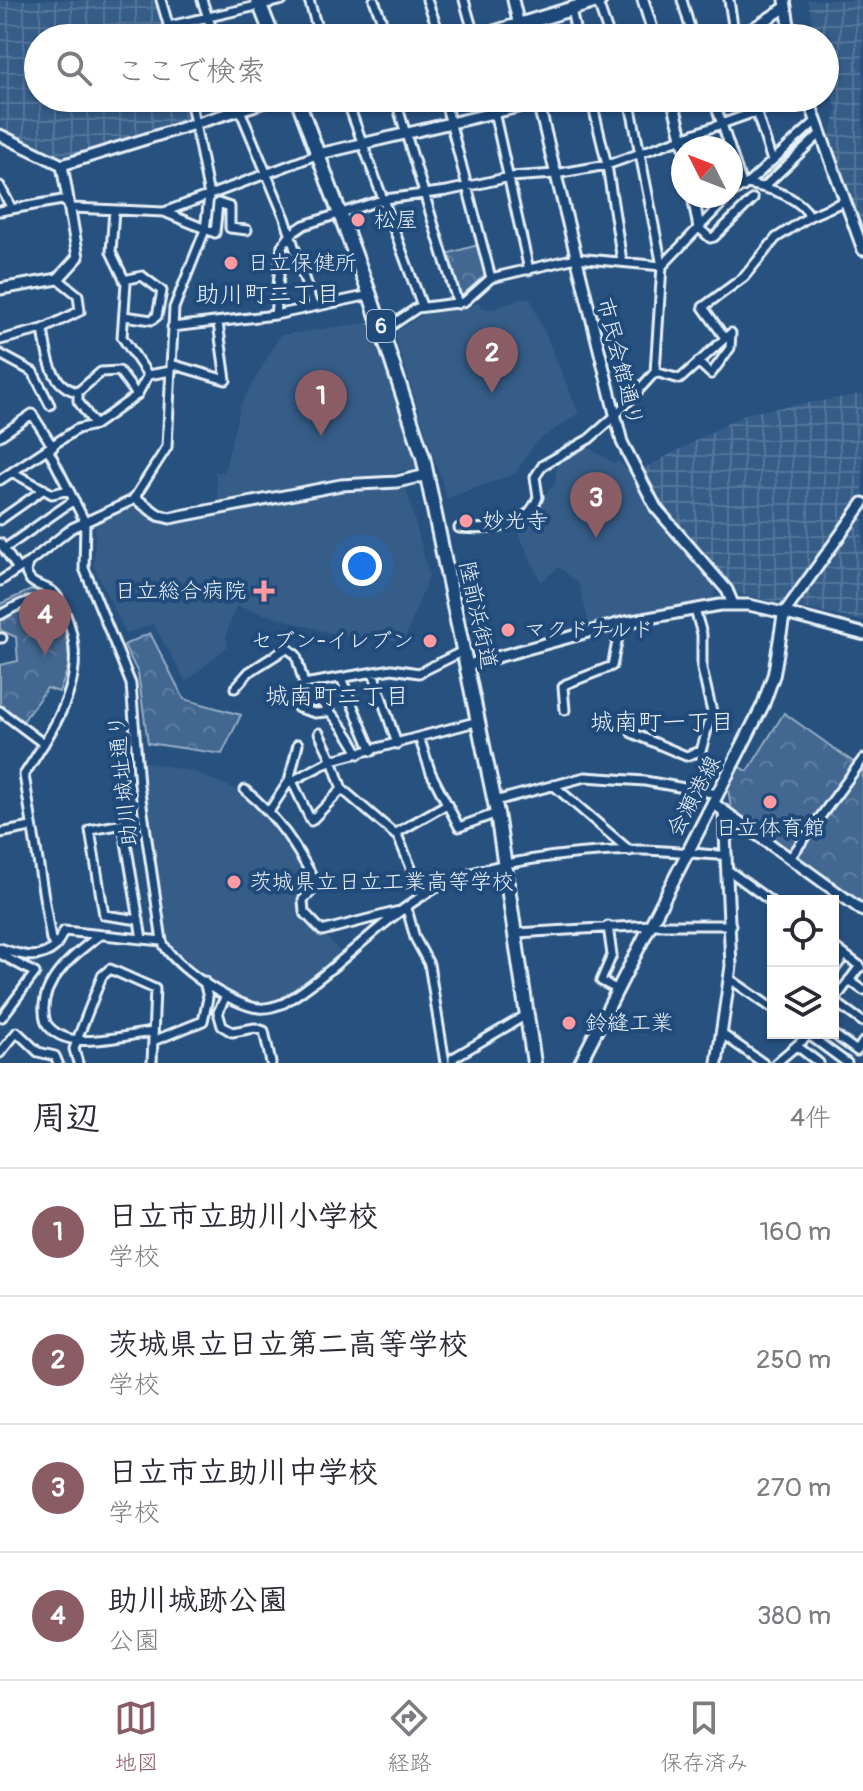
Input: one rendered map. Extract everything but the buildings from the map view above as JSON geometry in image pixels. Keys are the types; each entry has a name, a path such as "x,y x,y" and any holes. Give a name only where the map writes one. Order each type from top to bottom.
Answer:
{"highway":[{"path":"534,24 564,7 598,0"},
{"path":"260,4 268,24"},
{"name":"陸前浜街道","path":"302,112 383,331 427,475 496,807 534,1063"}],"main road":[{"path":"784,613 863,634"},
{"name":"会瀬港線","path":"580,1063 769,692 784,613"}],"street":[{"path":"161,0 168,24"},
{"path":"202,0 210,24"},
{"path":"177,24 283,0"},
{"path":"309,0 316,24"},
{"path":"374,0 383,24"},
{"path":"427,0 436,24"},
{"path":"464,0 472,24"},
{"path":"513,0 519,24"},
{"path":"598,0 606,24"},
{"path":"643,0 651,24"},
{"path":"682,0 689,24"},
{"path":"729,0 734,24"},
{"path":"757,24 785,4 789,24"},
{"path":"0,581 68,531 135,498 167,447 176,300 205,230 209,196 194,112"},
{"path":"0,135 62,165 233,112"},
{"path":"240,112 291,234 313,306"},
{"path":"352,112 422,306"},
{"path":"400,112 458,304"},
{"path":"448,112 491,278"},
{"path":"164,212 319,154 363,141 502,112"},
{"name":"市民会館通り","path":"541,112 614,417 632,468 656,508 727,590 733,604"},
{"path":"594,112 607,165 622,261"},
{"path":"459,528 516,524 537,503 535,477 543,465 589,439 655,372 662,266 632,112"},
{"path":"676,112 682,136"},
{"path":"718,112 726,136"},
{"path":"700,136 756,112 772,161"},
{"path":"813,112 863,250"},
{"path":"495,114 529,270"},
{"path":"745,186 816,121"},
{"path":"764,187 821,133"},
{"path":"275,315 282,246 291,234 341,212 385,199 468,187 510,177 555,174 607,165 671,147"},
{"path":"0,289 58,279 78,257 72,208 62,165"},
{"path":"743,181 745,186"},
{"path":"0,186 12,209"},
{"path":"745,186 764,187 797,201 810,216"},
{"path":"695,208 699,228 710,238 753,199"},
{"path":"0,211 62,200 72,208 164,212 215,233 218,203 230,207 230,228 247,230"},
{"path":"725,338 703,307 744,277 776,238 810,216 845,201"},
{"path":"662,266 718,208"},
{"path":"114,210 111,252 124,280 122,337 148,375"},
{"path":"383,331 422,306 458,304 491,278 576,258 662,266"},
{"path":"124,280 142,276 162,291 157,316 152,320 124,316"},
{"path":"0,340 43,329 80,311 78,295 58,279"},
{"path":"172,327 275,315 370,295"},
{"path":"0,480 77,429 95,425 137,395 148,375 171,368 226,380 218,323"},
{"path":"43,329 50,369 68,390 78,392"},
{"path":"655,372 680,379 698,362 731,333 730,348 711,374 698,362"},
{"path":"0,354 33,372 50,405"},
{"path":"95,425 78,401 78,392 101,372 109,369 119,371 137,395"},
{"path":"0,436 32,414 85,522"},
{"path":"12,472 52,494 69,490"},
{"path":"135,498 158,515 170,518 341,485 388,483 427,475"},
{"path":"0,520 44,489"},
{"path":"18,569 2,546 74,500"},
{"path":"468,665 621,623 695,610 733,604 784,613 863,503"},
{"name":"助川城址通り","path":"85,522 84,568 131,684 139,785 162,941"},
{"path":"28,563 26,572 29,580 55,592 75,638 75,671 44,744 24,775 49,934 56,946"},
{"path":"0,615 32,599 44,599 58,610 63,609"},
{"path":"632,733 686,756 701,751 712,712 702,669 702,634 695,610"},
{"path":"565,710 563,687 566,684 612,666 621,623"},
{"path":"235,688 249,672 287,648 296,655 304,684 392,669 419,673 465,650"},
{"path":"373,672 397,744"},
{"path":"341,678 372,751"},
{"path":"305,692 316,696 326,712 346,727 359,754"},
{"path":"298,708 315,713 326,712"},
{"path":"0,711 44,744"},
{"path":"291,779 332,760 479,721"},
{"path":"319,733 342,789 398,837 423,896"},
{"path":"419,737 431,773 459,827 496,807 553,785 597,778 645,781 715,799 724,811 863,911"},
{"path":"270,810 291,779 298,744"},
{"path":"790,858 863,759"},
{"path":"291,779 311,821 342,789"},
{"path":"553,785 630,851"},
{"path":"245,790 270,810 291,837 317,885 303,900 304,912 322,931 407,909"},
{"path":"398,837 398,832 447,804"},
{"path":"717,1063 730,979 731,925 724,811"},
{"path":"726,840 741,823"},
{"path":"139,920 104,915 90,830 123,824 139,920 142,939"},
{"path":"0,833 31,827"},
{"path":"0,951 42,956 56,946 64,931 162,941 170,955 204,981 226,996 258,1008 284,1003 423,896 456,879 506,865 630,851 686,856 727,855"},
{"path":"728,870 767,899"},
{"path":"407,909 415,938 429,964 445,1063"},
{"path":"517,933 608,926 731,925"},
{"path":"608,926 612,955 601,981 618,990"},
{"path":"100,935 63,964 46,1000 44,1018 49,1028 67,1039 153,1036 203,1021 208,998 204,981"},
{"path":"839,950 861,967 839,995"},
{"path":"0,951 35,973 2,1017"},
{"path":"836,967 845,955"},
{"path":"78,1063 74,1049 77,1040 102,976 110,969 155,989 152,1063"},
{"path":"730,979 767,1005"},
{"path":"849,980 863,990"},
{"path":"226,996 218,1012 222,1026 232,1032 255,1028 264,1031 271,1063"},
{"path":"839,1005 863,1022"},
{"path":"453,1063 453,1058 528,1014"},
{"path":"0,1053 17,1032 38,1052 55,1056 58,1063"},
{"path":"722,1034 763,1063"},
{"path":"839,1038 857,1051 863,1042"},
{"path":"776,1063 804,1039"},
{"path":"816,1039 847,1063"},
{"path":"797,1046 819,1063"},
{"path":"784,1057 792,1063"}],"shaded area":[{"path":"0,0 157,0 165,24 24,24 24,112 191,112 194,120 67,159 11,137 0,126"},
{"path":"808,0 863,0 863,229 829,138 836,112 839,112 839,24 812,24"},
{"path":"527,297 531,300 579,413 535,443 515,474 447,498 394,333 425,313 469,308 478,302 483,308 493,309"},
{"path":"372,322 417,466 415,469 219,504 215,472 224,472 240,406 280,335"},
{"path":"863,394 863,621 739,594 655,499 641,470 747,413"},
{"path":"586,446 614,463 619,462 628,471 656,518 716,587 713,600 589,624 579,584 559,567 541,582 516,528 554,484 558,461 573,449"},
{"name":"日立総合病院","path":"406,487 429,576 404,641 341,636 236,606 226,636 228,646 186,682 153,624 126,634 94,567 95,524 124,508 131,507 161,522 175,523 346,490"},
{"name":"茨城県立日立工業高等学校","path":"142,761 195,772 239,791 260,805 287,837 310,882 298,907 315,932 326,936 341,953 300,987 273,1001 253,1002 228,991 184,959 166,939 144,799"}],"green space":[{"path":"478,245 485,275 458,299 446,254"},
{"path":"33,589 57,602 68,637 70,657 59,692 47,688 18,728 8,719 0,721 0,665 18,661 16,637 0,630 0,604"},
{"path":"150,633 184,699 241,715 222,754 148,743 138,673 124,645"},
{"path":"784,713 859,766 863,762 863,906 731,809 728,788 739,767 748,771"}],"place":[{"name":"松屋","path":"358,220"},
{"name":"日立保健所","path":"231,263"},
{"name":"茨城県立日立第二高等学校","path":"492,393"},
{"name":"日立市立助川小学校","path":"321,436"},
{"name":"妙光寺","path":"466,521"},
{"name":"日立市立助川中学校","path":"596,538"},
{"name":"日立総合病院","path":"264,591"},
{"name":"マクドナルド","path":"508,630"},
{"name":"セブン-イレブン","path":"430,641"},
{"name":"助川城跡公園","path":"45,655"},
{"name":"日立体育館","path":"770,802"},
{"name":"茨城県立日立工業高等学校","path":"234,882"},
{"name":"鈴縫工業","path":"569,1023"}],"district":[{"name":"助川町二丁目","path":"268,294"},
{"name":"城南町二丁目","path":"337,696"},
{"name":"城南町一丁目","path":"662,722"}]}
